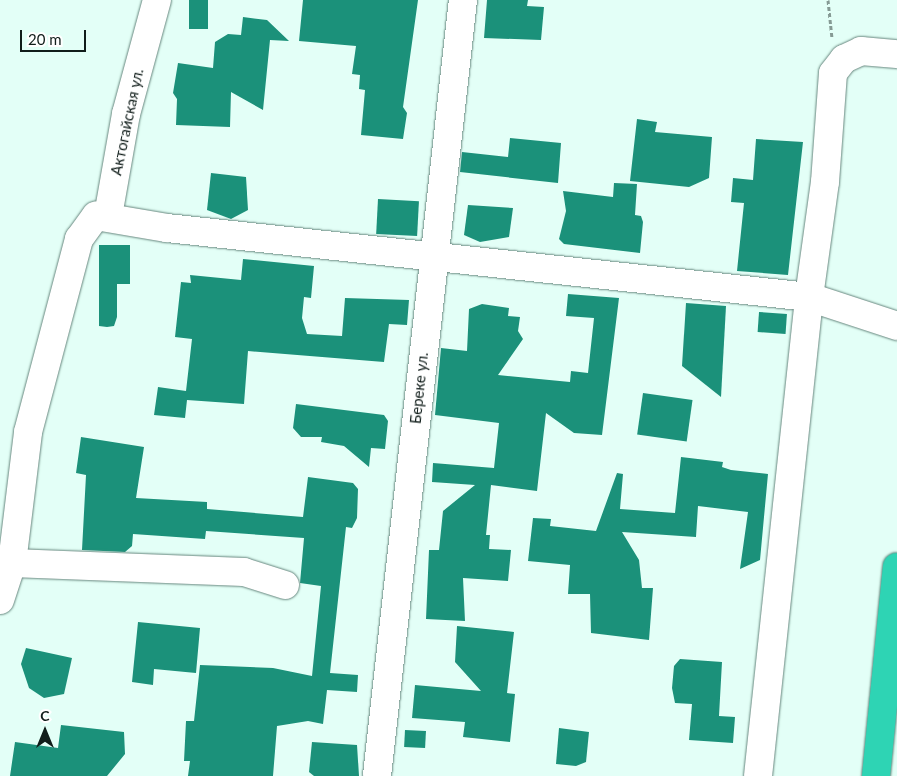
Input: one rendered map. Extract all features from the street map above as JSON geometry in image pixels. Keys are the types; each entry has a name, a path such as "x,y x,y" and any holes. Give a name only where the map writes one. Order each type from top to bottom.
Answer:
{"highway":[{"path":"876,776 896,583"}],"street":[{"name":"Актогайская ул.","path":"108,216 126,114 156,0"},
{"name":"Береке ул.","path":"377,776 433,254 463,0"},
{"path":"758,776 809,296 825,182 833,73 844,59 861,51 897,54"},
{"path":"0,600 12,563 23,456 79,239 96,216 108,216 167,228 433,254 809,296 897,326"},
{"path":"12,563 244,572 285,585"}],"building":[{"path":"189,0 208,0 208,29 189,29"},
{"path":"303,0 418,0 403,107 407,113 403,139 361,135 365,90 359,89 360,75 352,74 356,46 299,41"},
{"path":"487,0 528,0 527,6 544,7 541,40 484,38"},
{"path":"243,17 267,20 289,41 270,40 263,110 231,92 230,127 176,125 177,99 173,93 178,63 213,68 215,42 228,34 241,35"},
{"path":"637,119 657,122 655,132 712,137 709,178 689,187 630,181"},
{"path":"510,138 561,143 558,183 460,172 462,152 508,157"},
{"path":"756,139 803,142 788,275 737,271 744,203 731,202 733,178 753,180"},
{"path":"211,173 246,177 248,210 231,219 207,210"},
{"path":"614,183 637,184 635,215 641,216 643,222 640,253 564,244 559,239 566,211 563,191 613,197"},
{"path":"378,199 419,201 417,236 376,234"},
{"path":"468,205 513,208 509,237 480,242 464,235"},
{"path":"99,245 130,245 130,284 117,284 117,317 114,326 107,327 99,326"},
{"path":"243,259 314,266 311,298 304,297 302,318 307,334 342,336 345,298 409,300 407,325 389,324 384,362 248,351 244,404 187,400 185,418 154,415 158,387 186,391 192,339 175,337 181,282 191,283 190,275 241,280"},
{"path":"568,294 619,298 602,435 574,433 546,413 537,491 491,485 486,535 490,535 489,549 511,550 508,581 463,578 465,621 426,619 429,550 439,550 443,511 475,485 432,482 433,463 494,468 499,423 435,415 441,348 467,351 469,309 482,304 509,308 508,316 520,317 518,331 523,339 498,375 570,382 571,371 588,373 594,318 566,316"},
{"path":"686,303 726,306 721,397 682,366"},
{"path":"759,312 787,314 786,334 758,332"},
{"path":"643,393 693,400 687,442 637,435"},
{"path":"296,404 384,415 388,421 385,449 371,448 369,467 344,446 321,442 322,437 301,437 293,428"},
{"path":"81,437 144,447 136,498 207,502 207,509 303,517 308,477 353,483 358,489 357,518 352,528 346,527 330,673 358,675 357,692 327,690 323,724 308,721 277,726 273,776 188,776 190,761 184,761 186,721 194,721 200,665 273,668 312,676 321,586 300,583 304,538 206,531 205,539 133,534 132,546 125,552 82,550 86,475 76,473"},
{"path":"681,457 723,462 722,467 731,470 768,474 760,560 740,569 748,512 698,506 696,537 622,532 639,560 642,588 653,588 649,640 591,633 590,594 568,594 570,565 528,561 533,518 551,519 550,526 596,531 617,473 623,474 620,509 675,513"},
{"path":"138,622 200,628 196,673 154,669 153,685 132,682"},
{"path":"457,626 514,632 507,693 515,694 510,742 463,737 465,722 412,718 415,685 481,691 455,662"},
{"path":"26,648 72,658 64,694 44,698 29,688 21,664"},
{"path":"680,659 722,662 719,716 735,717 733,743 689,740 692,704 675,703 672,688 674,666"},
{"path":"61,725 124,732 125,754 107,776 10,776 15,742 58,748"},
{"path":"559,728 589,732 586,762 576,766 556,764"},
{"path":"405,730 426,731 425,748 404,747"},
{"path":"312,742 357,745 359,776 314,776 309,772"}]}
